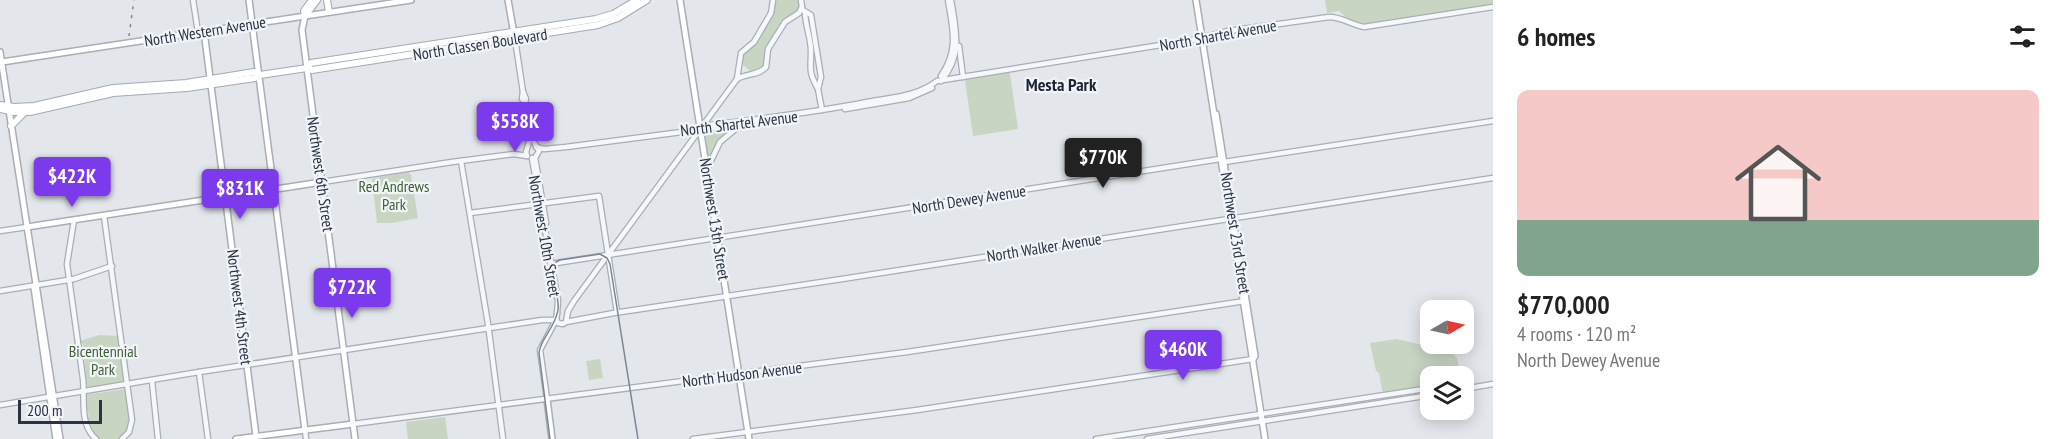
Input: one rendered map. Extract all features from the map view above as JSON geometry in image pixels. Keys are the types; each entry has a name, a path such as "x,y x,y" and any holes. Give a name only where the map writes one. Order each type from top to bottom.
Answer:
{"main road":[{"path":"249,0 305,430"},
{"path":"305,16 304,11 312,0"},
{"path":"305,16 317,0"},
{"path":"327,0 329,12"},
{"name":"North Western Avenue","path":"1,62 411,0"},
{"path":"508,0 514,35"},
{"name":"North Classen Boulevard","path":"0,105 24,113 112,93 211,82 254,72 260,75 307,68 312,70 602,18 637,0"},
{"name":"North Classen Boulevard","path":"514,35 604,23 629,12 647,0"},
{"name":"Northwest 13th Street","path":"680,0 749,439"},
{"name":"Northwest 23rd Street","path":"1196,0 1213,106 1218,120 1222,161 1265,439"},
{"name":"Northwest 6th Street","path":"305,16 302,30 355,439"},
{"name":"Northwest 4th Street","path":"201,32 211,82 257,438"},
{"path":"0,52 38,287 58,439"},
{"name":"North Classen Boulevard","path":"0,109 34,106 112,88 211,82"},
{"path":"11,126 24,113"},
{"name":"North Shartel Avenue","path":"27,227 322,182"},
{"name":"Northwest 10th Street","path":"547,399 552,439"},
{"name":"North Hudson Avenue","path":"236,439 353,424"}],"street":[{"name":"Northwest 4th Street","path":"193,0 201,32"},
{"path":"562,317 737,79 742,52 753,43 771,13 773,0"},
{"path":"801,0 812,79 818,89 822,111"},
{"path":"950,0 963,76"},
{"path":"940,80 954,47 950,0"},
{"name":"North Shartel Avenue","path":"322,182 514,154 528,148 566,147 911,98 926,92 940,80 1228,31 1325,17 1338,17 1365,27 1493,7"},
{"path":"737,79 758,73 766,67 769,47 785,22 803,10"},
{"path":"803,10 811,15 821,77 818,89"},
{"path":"514,35 526,99 530,135 528,148 533,157"},
{"path":"940,80 954,60 958,38"},
{"path":"810,55 817,54"},
{"path":"740,63 751,74"},
{"path":"697,113 710,116"},
{"path":"710,116 711,122 715,125"},
{"name":"North Dewey Avenue","path":"551,263 1493,121"},
{"path":"707,171 720,142 743,122"},
{"name":"North Shartel Avenue","path":"701,127 704,129 743,122"},
{"path":"687,130 691,141"},
{"path":"530,135 536,147 533,157"},
{"path":"691,141 697,140 702,143"},
{"name":"North Shartel Avenue","path":"514,154 533,157 566,147"},
{"name":"Northwest 10th Street","path":"533,157 562,317 542,345 540,353 547,399"},
{"path":"462,161 503,439"},
{"name":"North Walker Avenue","path":"0,405 199,372 562,317 573,320 594,318 617,312 1493,178"},
{"path":"470,213 599,196 617,312"},
{"path":"104,216 132,420 129,432 122,439"},
{"path":"74,220 68,255 70,280 87,424 96,439"},
{"name":"North Shartel Avenue","path":"0,231 27,227"},
{"path":"0,291 70,280 112,266"},
{"name":"North Hudson Avenue","path":"353,424 907,352 1244,301"},
{"path":"693,439 928,409 1253,359"},
{"path":"199,372 208,439"},
{"path":"152,381 158,439"},
{"path":"1474,387 1493,384"},
{"path":"1096,439 1420,390"},
{"path":"1147,439 1420,397"},
{"path":"305,430 306,439"}],"green space":[{"path":"775,0 799,0 798,12 784,22 774,35 764,67 760,71 750,71 741,63 741,57 773,13"},
{"path":"1325,0 1493,0 1493,4 1362,24 1347,18 1339,11 1327,13"},
{"name":"Mesta Park","path":"1006,71 1010,74 1018,129 973,136 965,80"},
{"path":"733,127 717,144 712,154 708,156 705,131"},
{"name":"Red Andrews Park","path":"407,171 411,175 418,218 392,223 377,223 372,179"},
{"name":"Bicentennial Park","path":"99,335 120,336 118,339 125,381 87,388 83,345 80,341"},
{"path":"1397,339 1420,344 1420,354 1453,354 1458,361 1458,366 1420,366 1420,388 1383,394 1370,343"},
{"path":"600,359 603,378 589,380 586,361"},
{"path":"126,389 130,412 128,415 129,429 120,439 98,439 91,433 93,432 87,419 89,417 84,395"},
{"path":"445,417 448,439 408,439 406,422"}],"tram line":[{"path":"550,439 539,353 558,310 551,268 560,260 600,254 607,258 610,264 638,439"}],"railway":[{"path":"129,36 134,0"}],"district":[{"name":"Mesta Park","path":"1061,84"}]}
